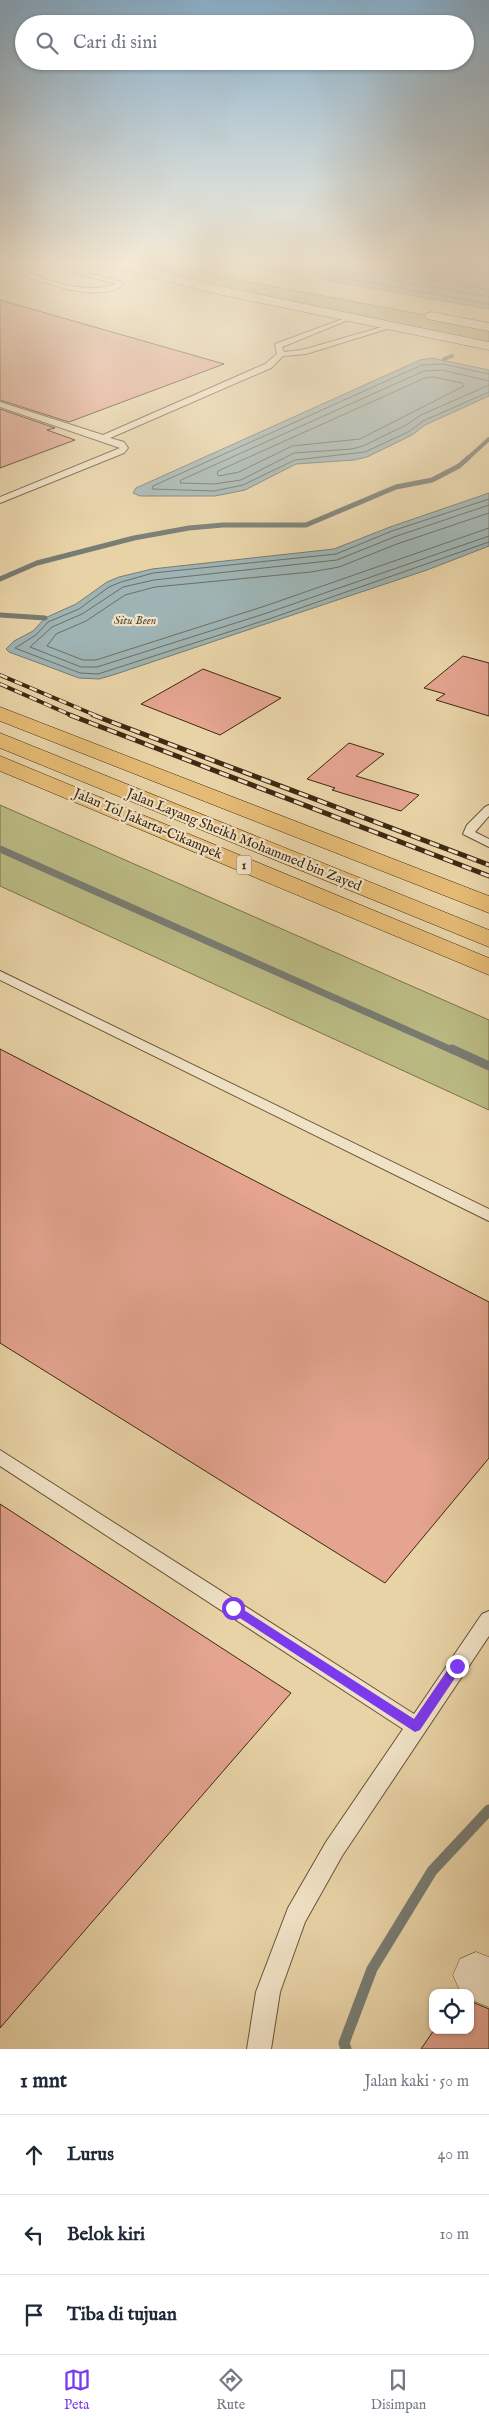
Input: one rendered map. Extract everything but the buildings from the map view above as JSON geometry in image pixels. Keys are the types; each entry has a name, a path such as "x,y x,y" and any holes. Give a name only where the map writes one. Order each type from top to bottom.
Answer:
{"highway":[{"path":"0,714 489,905"},
{"name":"Jalan Layang Sheikh Mohammed bin Zayed","path":"0,740 489,939"},
{"name":"Jalan Layang Sheikh Mohammed bin Zayed","path":"0,752 489,956"},
{"name":"Jalan Tol Jakarta–Cikampek","path":"0,763 489,967"}],"lane":[{"path":"103,438 268,366 279,356"},
{"path":"0,404 121,444 124,448 0,500"},
{"path":"489,809 471,828 469,834 489,844"},
{"path":"0,975 489,1216"},
{"path":"0,1457 415,1726"},
{"path":"259,2049 268,1992 296,1916 334,1849 415,1726 489,1620"}],"green space":[{"path":"0,805 489,1020 489,1110 0,886"}],"water":[{"path":"432,358 489,370 489,396 425,425 412,435 367,457 354,460 296,464 245,490 215,496 140,496 133,493 136,488 420,360"},
{"name":"Situ Been","path":"489,493 489,546 427,570 113,675 99,679 79,678 9,652 6,649 14,641 33,631 45,618 76,604 107,582 119,577 152,569 334,549 390,527"}],"waterway":[{"path":"444,359 452,356"},
{"path":"467,459 489,439"},
{"path":"0,579 37,563 134,538 189,528 223,525 306,525 396,487 432,480 459,466 468,458"},
{"path":"0,615 45,618"},
{"path":"0,849 454,1051"},
{"path":"452,1049 489,1066"},
{"path":"346,2049 344,2043 372,1969 432,1871 489,1810"}],"railway":[{"path":"0,675 97,716"},
{"path":"0,684 73,716"},
{"path":"70,715 489,876"},
{"path":"93,715 489,865"}],"route":[{"path":"233,1608 415,1726 457,1666"}]}
